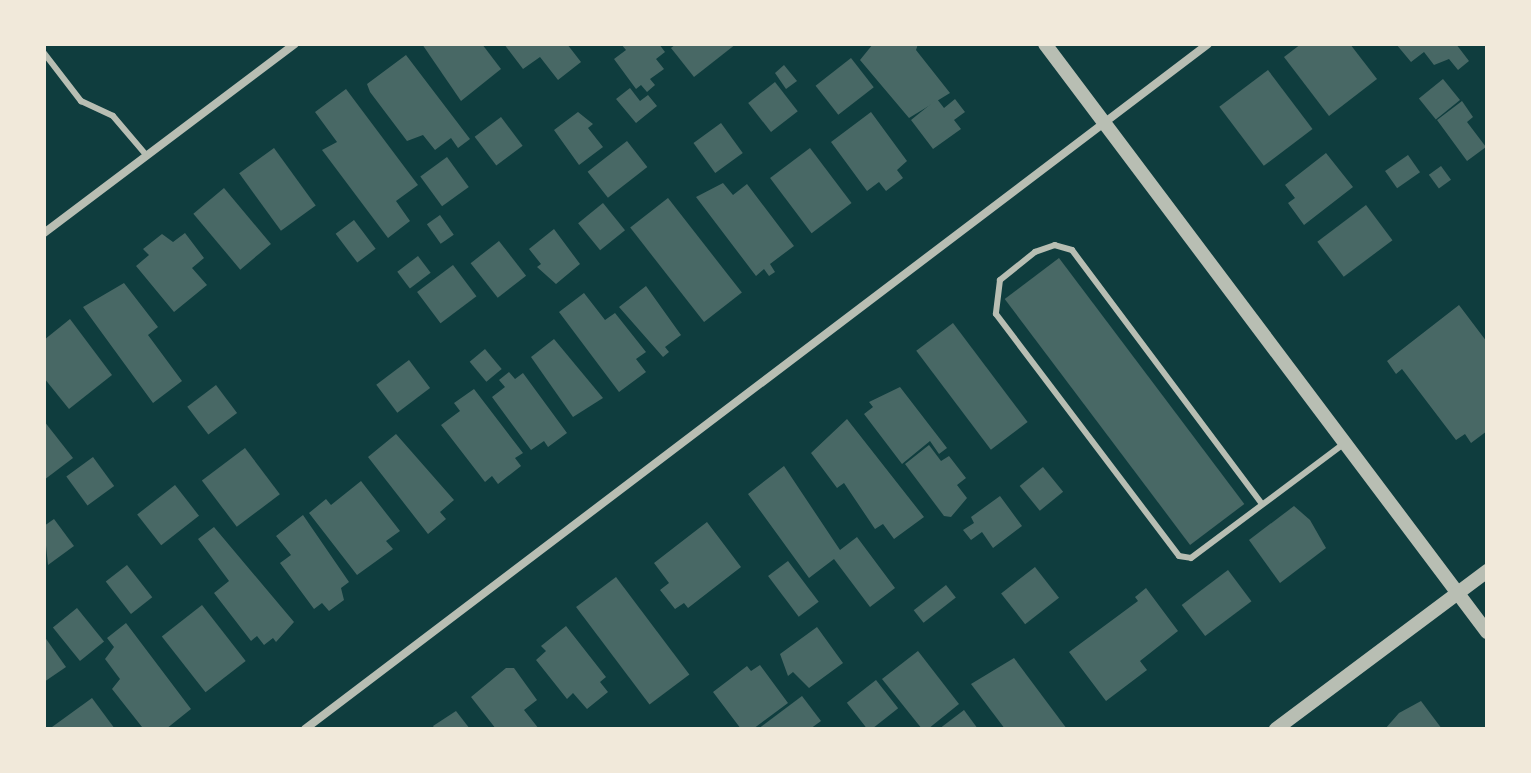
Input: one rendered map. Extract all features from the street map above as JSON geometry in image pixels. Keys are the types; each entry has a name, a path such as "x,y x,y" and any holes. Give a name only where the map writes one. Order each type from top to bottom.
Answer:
{"street":[{"path":"44,233 295,44"},
{"path":"1045,44 1487,632"},
{"path":"305,729 1208,44"},
{"path":"1276,729 1487,571"}],"lane":[{"path":"44,53 81,101 113,116 147,156"},
{"path":"1262,504 1072,250 1055,245 1035,252 1000,280 996,314 1179,556 1191,558 1345,443"}],"building":[{"path":"422,44 482,44 501,69 461,101"},
{"path":"504,44 567,44 581,62 558,80 540,57 523,69"},
{"path":"621,44 659,44 665,52 656,59 664,69 650,79 655,85 647,92 641,85 636,89 614,59 626,50"},
{"path":"676,44 736,44 694,77 671,48"},
{"path":"873,44 918,44 916,50 950,93 909,118 860,60"},
{"path":"1301,44 1350,44 1377,79 1329,116 1284,57"},
{"path":"1396,44 1456,44 1469,61 1458,70 1449,59 1434,65 1424,52 1411,62"},
{"path":"406,55 470,139 458,148 451,138 435,150 423,135 407,141 370,92 367,84"},
{"path":"851,58 874,87 838,115 816,86"},
{"path":"784,65 797,81 786,89 775,73"},
{"path":"1268,70 1313,129 1264,166 1219,107"},
{"path":"1443,79 1460,100 1436,119 1419,99"},
{"path":"775,82 798,111 771,132 748,103"},
{"path":"630,88 640,101 648,95 657,106 636,123 616,99"},
{"path":"346,89 418,185 396,201 410,221 388,238 322,150 337,142 315,112"},
{"path":"937,99 944,108 955,99 965,112 954,120 961,129 933,149 911,120"},
{"path":"1462,101 1473,117 1467,122 1486,147 1467,161 1437,120"},
{"path":"578,112 593,124 588,128 603,147 579,165 554,130"},
{"path":"871,112 907,161 897,170 903,178 886,191 879,182 867,191 831,142"},
{"path":"501,117 523,146 496,166 475,137"},
{"path":"721,123 743,153 715,173 693,143"},
{"path":"627,141 647,167 608,198 588,172"},
{"path":"274,148 316,205 281,231 239,173"},
{"path":"810,148 852,203 812,233 770,178"},
{"path":"1326,153 1353,187 1304,225 1288,203 1295,198 1285,185"},
{"path":"1408,155 1420,172 1397,188 1385,171"},
{"path":"447,157 469,187 442,206 420,176"},
{"path":"1441,166 1451,180 1439,189 1429,175"},
{"path":"723,183 733,195 747,184 794,246 770,264 775,272 769,276 764,269 756,276 696,197"},
{"path":"224,188 271,244 240,270 193,214"},
{"path":"668,198 742,293 704,322 630,228"},
{"path":"603,203 625,230 600,250 578,223"},
{"path":"1366,205 1392,240 1344,277 1317,242"},
{"path":"440,215 454,235 441,244 427,224"},
{"path":"354,220 376,249 357,263 336,234"},
{"path":"554,229 580,264 556,284 537,267 541,264 529,249"},
{"path":"185,233 204,258 192,268 207,285 174,312 136,266 149,255 143,249 162,234 173,242"},
{"path":"499,241 526,276 498,298 471,263"},
{"path":"418,256 431,273 410,288 397,272"},
{"path":"1059,258 1244,504 1190,545 1005,299"},
{"path":"453,265 476,296 441,323 417,292"},
{"path":"124,283 158,327 148,335 182,381 153,403 83,307"},
{"path":"646,286 681,335 665,347 669,352 663,357 619,307"},
{"path":"584,293 605,320 615,313 646,352 636,359 646,372 619,392 559,312"},
{"path":"1459,305 1487,342 1487,431 1471,443 1465,434 1456,440 1402,369 1396,374 1387,361"},
{"path":"70,319 112,375 69,409 44,378 44,340"},
{"path":"953,323 1028,422 991,450 916,351"},
{"path":"554,339 603,398 573,417 531,357"},
{"path":"485,349 502,369 486,382 470,362"},
{"path":"409,360 430,388 397,413 376,385"},
{"path":"509,372 515,379 523,373 567,433 548,447 544,441 531,450 492,397 505,387 499,380"},
{"path":"216,385 237,413 208,435 187,407"},
{"path":"900,387 947,448 939,454 930,441 902,464 864,414 873,407 869,402"},
{"path":"474,389 523,453 515,458 521,466 498,484 492,476 485,482 441,425 460,411 454,403"},
{"path":"847,419 924,517 894,539 883,524 875,529 844,483 837,488 811,453"},
{"path":"44,421 73,458 44,480"},
{"path":"396,434 454,500 440,512 446,519 428,534 368,457"},
{"path":"929,445 941,461 949,456 966,478 957,485 967,498 951,517 944,516 905,464"},
{"path":"245,448 280,494 237,527 202,480"},
{"path":"93,457 114,486 87,506 66,476"},
{"path":"784,466 840,550 857,537 895,588 870,607 834,559 809,578 748,494"},
{"path":"1043,467 1063,492 1040,511 1020,486"},
{"path":"361,481 400,531 386,541 393,549 357,575 309,513 326,499 331,505"},
{"path":"175,485 199,516 161,545 137,515"},
{"path":"1000,496 1022,526 993,548 982,532 971,540 963,530 974,523 971,517"},
{"path":"1294,506 1310,520 1326,548 1280,583 1249,540"},
{"path":"303,515 349,582 341,588 344,600 329,611 322,603 314,609 280,563 291,555 276,536"},
{"path":"54,519 74,546 48,565 44,526"},
{"path":"707,522 741,567 688,608 684,603 675,609 660,590 669,583 654,563"},
{"path":"214,527 294,622 276,642 273,638 264,645 257,636 251,641 214,593 229,581 198,539"},
{"path":"788,561 819,602 799,617 768,576"},
{"path":"127,565 152,597 131,614 106,582"},
{"path":"1035,567 1059,598 1025,624 1001,593"},
{"path":"1228,570 1251,601 1205,636 1182,605"},
{"path":"616,577 689,674 649,705 576,607"},
{"path":"946,585 956,598 924,623 914,610"},
{"path":"1146,588 1178,631 1140,661 1147,670 1106,701 1069,652 1138,601 1135,597"},
{"path":"202,605 246,661 206,692 162,636"},
{"path":"77,608 104,641 80,661 53,628"},
{"path":"126,623 191,709 166,729 142,727 112,689 120,679 105,659 114,647 107,638"},
{"path":"566,626 606,677 600,682 608,692 587,709 573,693 567,699 536,660 546,651 541,646"},
{"path":"817,627 843,663 809,688 793,672 788,676 780,654"},
{"path":"44,636 66,667 44,682"},
{"path":"918,651 959,704 928,729 922,729 882,679"},
{"path":"1014,658 1067,729 1005,729 971,684"},
{"path":"760,665 788,703 753,729 741,729 713,692 747,666 751,671"},
{"path":"506,668 514,668 537,700 524,710 539,729 496,729 471,697"},
{"path":"876,680 898,708 872,729 867,729 847,703"},
{"path":"802,696 821,721 810,729 758,729"},
{"path":"92,698 115,729 53,729 52,727"},
{"path":"1421,701 1442,729 1385,729 1399,713"},
{"path":"964,710 978,729 939,729"},
{"path":"456,711 470,729 435,729 433,726"}]}
